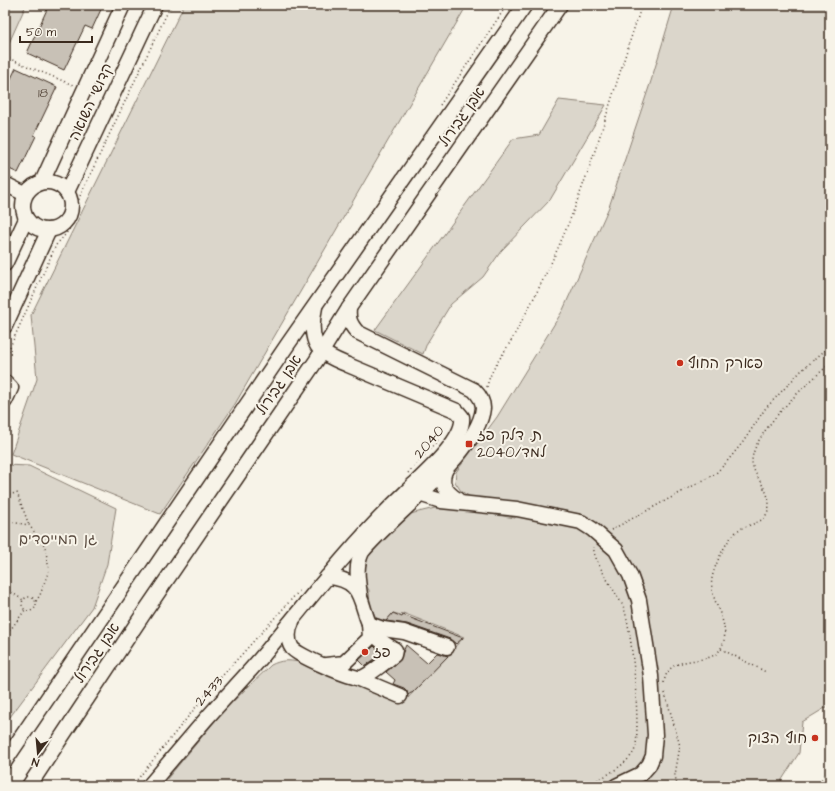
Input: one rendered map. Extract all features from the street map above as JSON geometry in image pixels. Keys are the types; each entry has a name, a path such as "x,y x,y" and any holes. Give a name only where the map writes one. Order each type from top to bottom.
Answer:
{"street":[{"name":"קדושי השואה","path":"42,182 123,5"},
{"name":"קדושי השואה","path":"67,192 155,5"},
{"name":"אבן גבירול","path":"5,761 288,344 525,5"},
{"name":"אבן גבירול","path":"29,786 146,610 322,351 349,308 560,5"},
{"path":"42,182 49,182 62,187 67,192 71,208 69,216 64,223 57,228 42,230 36,228 26,219 22,206 25,194 30,188 42,182"},
{"path":"5,184 25,194"},
{"path":"5,264 26,219"},
{"path":"5,326 49,230"},
{"path":"315,306 313,329 317,345 322,351"},
{"name":"2040","path":"293,618 388,508 419,489 446,469 475,431 483,408 481,398 474,390 466,385 357,332 351,326 349,320 349,308"},
{"name":"2040","path":"322,351 348,365 457,411 462,417 461,427 455,440 419,489 362,552 357,569 360,595"},
{"path":"5,382 11,388 5,401"},
{"path":"446,469 443,474 444,484 448,494 463,501"},
{"path":"419,489 463,501 517,509 581,522 616,550 630,575 639,600 654,707 656,735 653,756 649,765 641,774 616,786"},
{"path":"327,577 344,580 354,587 360,595 369,624 376,636 383,643 394,649 395,652 394,655 365,676 357,678"},
{"path":"293,618 288,637 291,647 298,654 400,696"},
{"name":"2433","path":"149,786 266,652 293,618"},
{"path":"369,624 383,629 404,632 447,647"},
{"path":"324,665 344,663 370,638 369,624"}],"path":[{"path":"5,358 56,245 69,231 74,221 78,210 79,198 171,5"},
{"path":"486,392 489,377 531,303 557,249 575,206 602,132 642,5"},
{"path":"5,57 84,90"},
{"path":"587,786 613,771 626,760 634,749 637,732 632,651 628,622 624,608 595,556 593,549 599,536 715,474 743,442 765,409 801,371 830,346"},
{"path":"664,684 665,678 671,669 680,662 715,655 721,649 725,637 724,625 714,599 712,580 716,564 729,540 739,530 759,522 766,516 770,505 767,493 754,470 752,461 754,450 763,433 788,403 830,364"},
{"path":"5,495 17,493 29,525 45,546 49,570 35,606 32,610 25,610"},
{"path":"5,521 29,525"},
{"path":"5,588 23,600"},
{"path":"23,600 30,597 35,603"},
{"path":"23,600 22,608 25,610"},
{"path":"5,637 25,610"},
{"path":"721,649 766,672"},
{"path":"664,689 680,746 675,776 677,786"},
{"path":"817,786 830,767"}],"green space":[{"path":"5,5 26,5 5,52"},
{"path":"184,5 467,5 235,404 160,514 11,454 37,379 31,315"},
{"name":"פארק החוף","path":"674,5 830,5 830,705 802,722 799,753 778,786 161,786 225,709 271,665 285,661 299,662 406,700 464,637 403,613 401,615 393,613 386,621 376,618 370,605 369,590 364,583 363,561 388,532 410,514 435,508 472,511 515,518 517,509 472,498 461,491 455,482 456,472 497,417 563,310 609,207 651,81"},
{"path":"559,100 606,105 550,200 501,251 483,277 451,304 427,343 423,354 375,330 513,139 539,135"},
{"name":"גן המייסדים","path":"5,465 29,466 116,508 107,564 92,607 10,717 6,712 9,662 5,657"}],"building":[{"path":"49,5 103,5 92,29 85,26 64,70 27,53"},
{"path":"16,68 57,87 18,173 5,167 5,91"},
{"path":"393,613 402,617 403,615 463,638 456,644 450,639 407,624 386,621"},
{"path":"406,645 427,663 437,653 448,656 412,693 408,695 404,688 393,684 395,680 386,672 399,661"},
{"path":"374,646 382,654 365,666 359,660"}],"place":[{"name":"פארק החוף","path":"680,363"},
{"name":"ת. דלק פז למד/2040","path":"469,444"},
{"name":"פז","path":"365,652"},
{"name":"חוף הצוק","path":"815,738"}]}
